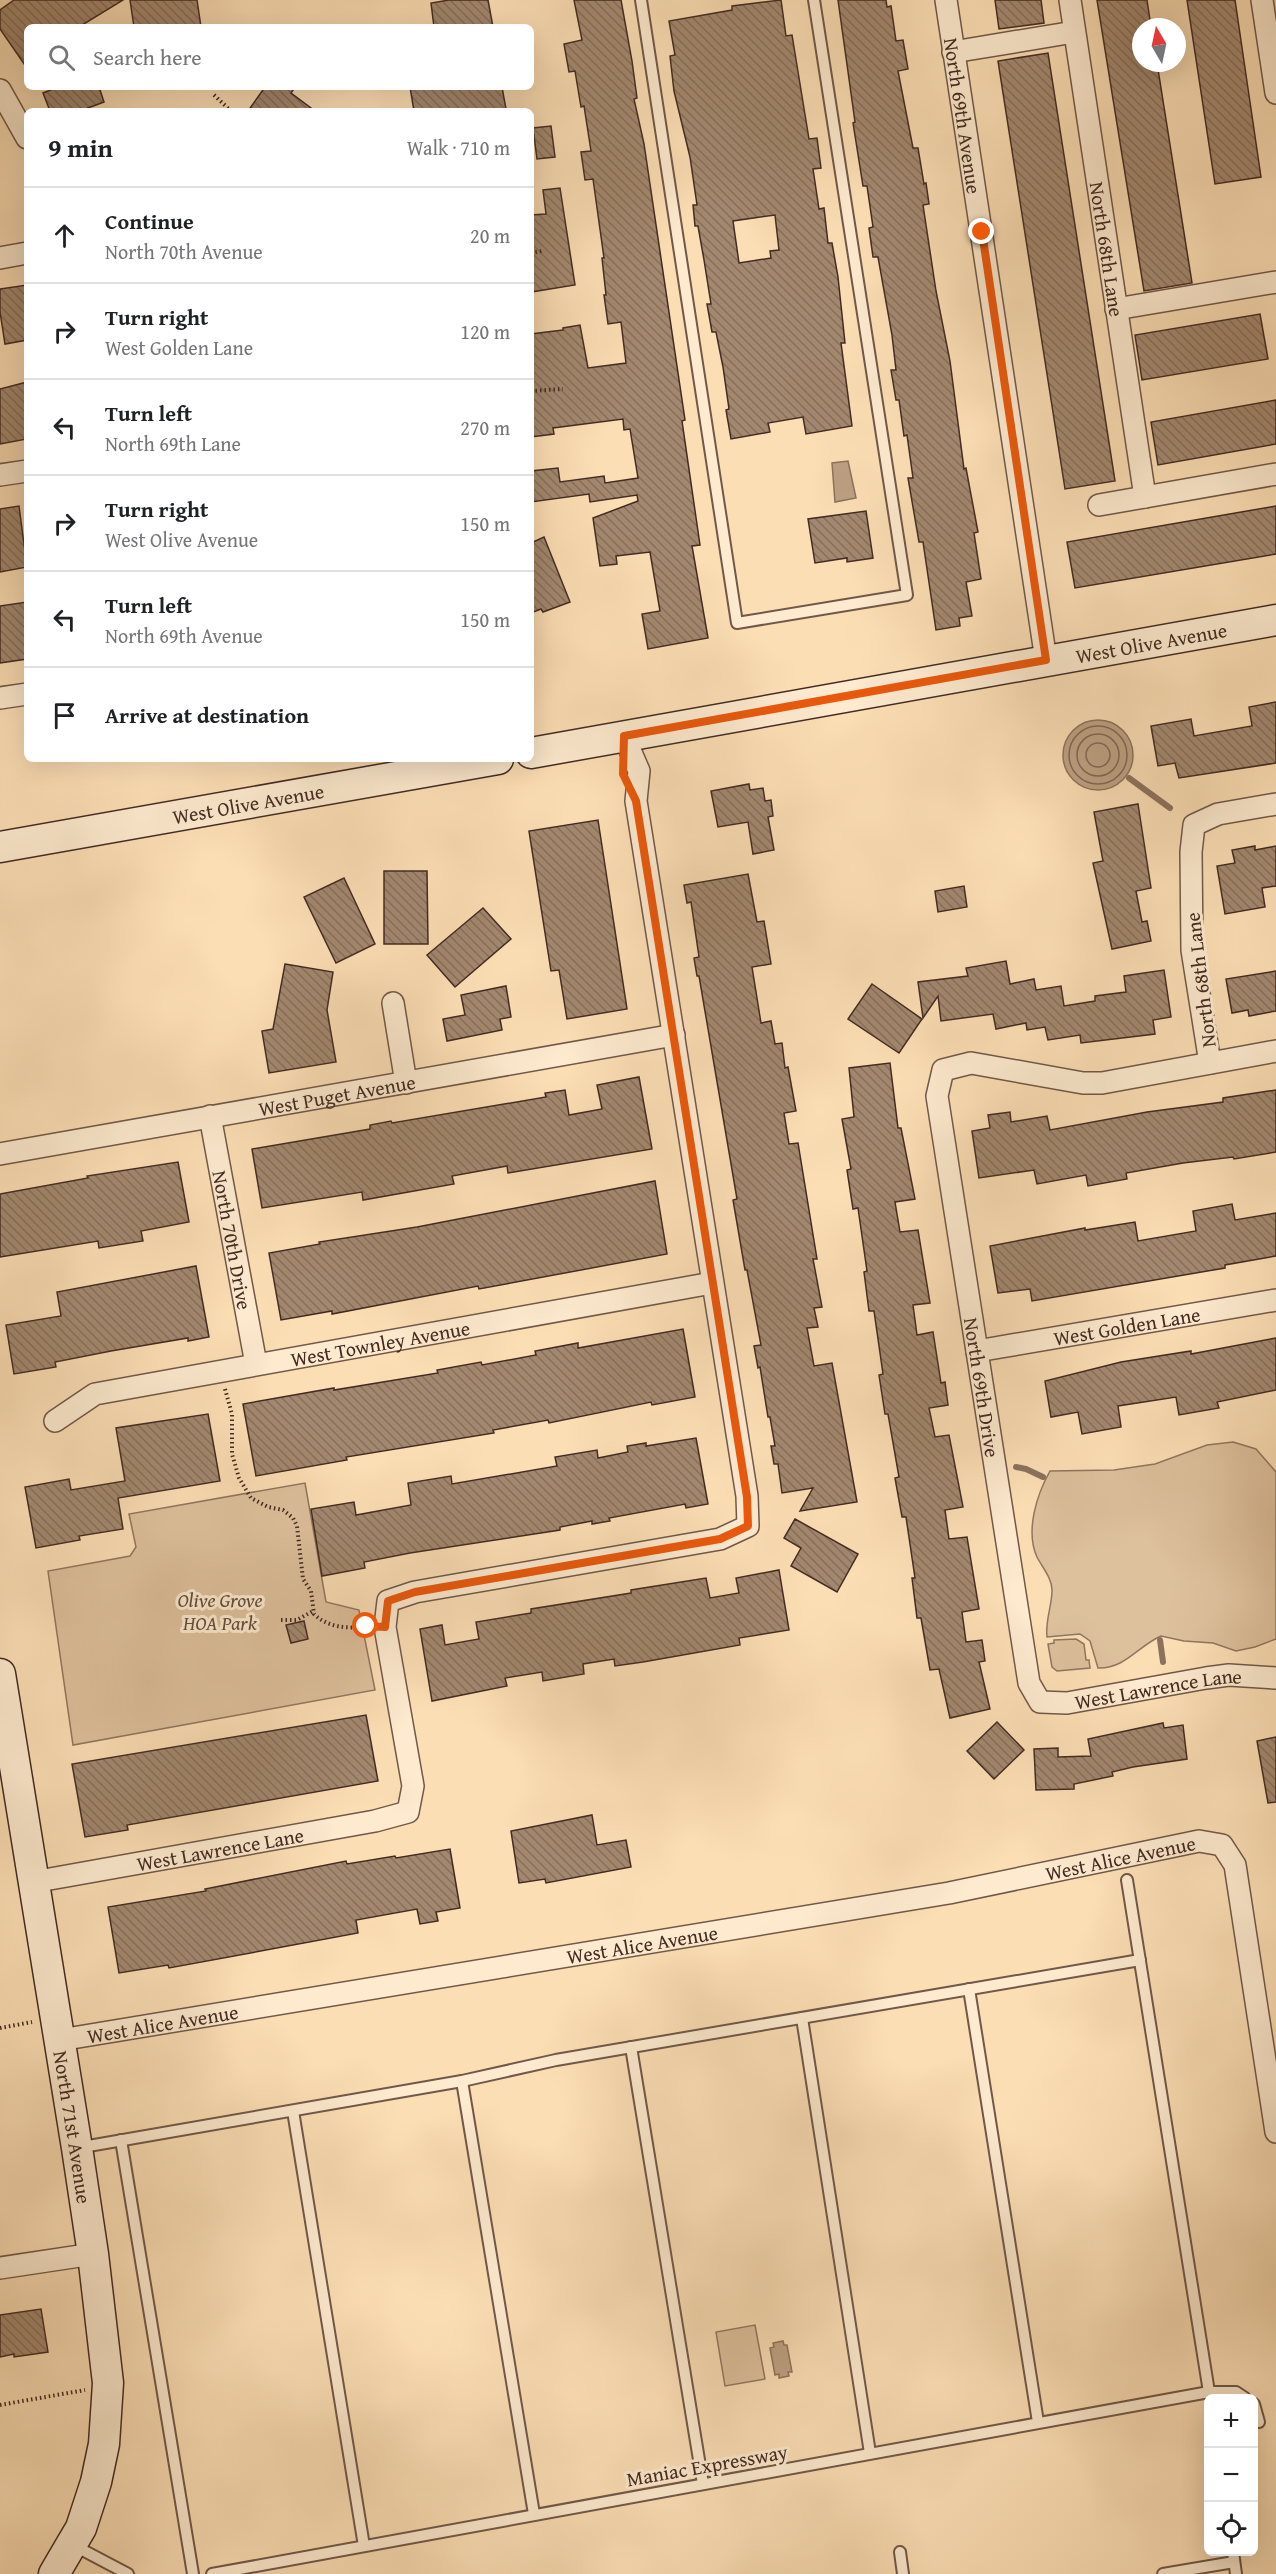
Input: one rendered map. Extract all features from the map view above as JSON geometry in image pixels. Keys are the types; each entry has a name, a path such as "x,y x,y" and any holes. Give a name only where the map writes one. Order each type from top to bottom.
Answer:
{"main road":[{"name":"West Olive Avenue","path":"534,752 1276,620"},
{"name":"West Olive Avenue","path":"0,847 481,762"},
{"name":"North 71st Avenue","path":"0,1674 77,2148 93,2254 108,2389 101,2464 88,2511 73,2545 54,2574"}],"street":[{"name":"North 69th Avenue","path":"946,0 1046,660"},
{"name":"North 68th Lane","path":"1070,0 1145,497"},
{"path":"1262,0 1276,93"},
{"path":"953,52 1074,33"},
{"path":"0,90 24,133"},
{"path":"0,258 24,254"},
{"path":"1116,309 1276,282"},
{"path":"0,475 24,471"},
{"path":"1099,505 1276,474"},
{"path":"0,698 24,694"},
{"path":"385,1627 388,1601 415,1592 720,1539 748,1526 747,1497 636,801 623,774 624,736"},
{"name":"North 68th Lane","path":"1210,1063 1192,950 1191,852 1194,825 1218,814 1276,804"},
{"path":"393,1003 406,1083"},
{"name":"West Puget Avenue","path":"0,1154 674,1035"},
{"path":"1210,1063 1276,1051"},
{"name":"North 69th Drive","path":"1040,1702 1029,1683 937,1096 944,1070 971,1063 1074,1082 1092,1083 1210,1063"},
{"name":"North 70th Drive","path":"210,1116 256,1364"},
{"name":"West Townley Avenue","path":"55,1420 95,1394 712,1283"},
{"name":"West Golden Lane","path":"977,1351 1276,1300"},
{"name":"West Lawrence Lane","path":"33,1882 375,1821 408,1812 413,1786 385,1627"},
{"name":"West Lawrence Lane","path":"1040,1702 1066,1703 1218,1677 1276,1678"},
{"name":"West Alice Avenue","path":"58,2029 949,1893 1199,1841 1222,1845 1234,1866 1276,2132"},
{"path":"0,2268 93,2254"}],"lane":[{"path":"645,1 737,623 907,595 814,0"},
{"path":"1127,1880 1209,2391"},
{"path":"77,2148 462,2081 556,2060 1140,1960"},
{"path":"969,1989 1038,2422"},
{"path":"802,2018 870,2453"},
{"path":"631,2047 703,2484"},
{"path":"462,2081 534,2514"},
{"path":"293,2111 364,2546"},
{"path":"121,2140 193,2574"},
{"name":"Maniac Expressway","path":"212,2574 1209,2391 1239,2394"},
{"path":"73,2545 128,2574"},
{"path":"900,2552 903,2574"},
{"path":"1163,2574 1234,2557 1236,2574"}],"path":[{"path":"214,95 228,108"},
{"path":"534,252 542,251"},
{"path":"534,391 563,389"},
{"path":"220,1371 232,1414 232,1454 239,1478 251,1498 268,1507 283,1510 293,1518 297,1526 303,1579 311,1591 312,1611 318,1618 336,1626 350,1629 385,1627"},
{"path":"281,1620 297,1620 312,1611"},
{"path":"0,2028 58,2029"},
{"path":"0,2406 58,2394 108,2389"}],"green space":[{"path":"1233,1442 1256,1449 1276,1472 1276,1639 1236,1651 1213,1643 1184,1641 1161,1636 1124,1661 1098,1668 1090,1641 1080,1634 1047,1637 1052,1586 1037,1557 1032,1524 1037,1501 1050,1471 1114,1470 1155,1464 1207,1445"},
{"name":"Olive Grove HOA Park","path":"305,1483 326,1602 359,1610 375,1690 73,1745 48,1571 130,1556 136,1547 129,1514"},
{"path":"1076,1639 1084,1644 1086,1660 1089,1660 1090,1668 1057,1671 1052,1667 1048,1644 1054,1643 1054,1640"},
{"path":"755,2325 765,2379 725,2386 716,2332"}],"water":[{"path":"848,461 856,498 835,502 832,463"},
{"path":"1098,720 1111,723 1123,730 1130,742 1133,755 1130,768 1123,780 1111,787 1098,790 1085,787 1073,780 1066,768 1063,755 1066,742 1073,730 1085,723"},
{"path":"783,2341 784,2345 787,2345 792,2372 788,2372 789,2376 779,2378 779,2374 775,2375 770,2348 774,2347 773,2343"}],"building":[{"path":"14,0 123,0 84,24 24,24 24,64 0,29 0,10"},
{"path":"130,0 197,0 201,24 134,24"},
{"path":"449,0 488,0 492,24 434,24 431,3"},
{"path":"574,0 621,0 637,98 634,99 644,144 685,420 682,421 700,545 692,546 708,638 648,649 642,614 660,611 650,552 616,556 617,564 600,566 593,518 638,501 637,495 590,502 589,494 534,502 534,471 558,468 560,482 604,476 605,483 638,478 630,429 624,430 623,419 553,428 554,434 534,437 534,334 580,325 588,368 626,363 621,322 608,324 604,295 606,295 602,258 604,258 593,179 585,180 581,152 591,151 584,106 581,107 575,71 569,72 564,44 582,40"},
{"path":"781,0 786,36 792,35 809,139 817,138 821,168 813,169 819,209 824,208 828,243 832,243 838,277 845,343 841,343 852,426 806,434 803,417 768,423 770,432 731,439 723,367 716,332 712,332 707,304 711,304 704,260 698,226 695,226 693,205 697,205 690,157 674,91 670,56 675,55 669,21 732,10 732,6","holes":["775,215 779,250 770,251 771,258 739,263 733,221"]},
{"path":"838,0 886,0 887,7 891,6 896,41 903,40 908,69 898,71 913,148 918,148 924,184 926,183 929,204 923,205 936,291 950,361 964,469 966,468 978,532 974,533 981,579 966,582 972,616 959,618 960,626 936,630 923,542 919,542 908,478 913,478 907,435 904,436 899,400 896,400 891,370 896,370 892,335 878,257 873,257 869,228 873,227 867,186 863,186 853,123 855,122"},
{"path":"995,0 1041,0 1044,23 999,29"},
{"path":"1097,0 1147,0 1150,18 1132,18 1132,72 1158,72 1192,283 1144,291"},
{"path":"1187,0 1235,0 1261,177 1215,184"},
{"path":"1048,53 1115,481 1065,489 998,61"},
{"path":"50,90 100,90 104,102 88,108 49,108 43,93"},
{"path":"263,90 293,90 291,93 311,108 250,108"},
{"path":"410,90 503,90 506,108 414,108"},
{"path":"551,126 555,157 537,159 534,128"},
{"path":"560,188 575,285 534,292 534,215 546,214 543,190"},
{"path":"24,285 24,341 5,344 0,312 0,289"},
{"path":"1260,314 1268,359 1142,380 1135,335"},
{"path":"24,383 24,440 0,444 0,389"},
{"path":"1276,400 1276,444 1158,465 1151,422"},
{"path":"19,506 24,544 24,568 0,572 0,509"},
{"path":"1276,506 1276,554 1075,588 1067,542"},
{"path":"866,511 873,558 847,562 847,558 815,563 808,519"},
{"path":"544,537 570,602 543,612 541,609 534,612 534,542"},
{"path":"24,602 24,659 0,663 0,606"},
{"path":"1276,702 1276,763 1179,778 1175,763 1158,766 1151,726 1191,719 1194,736 1252,726 1249,707"},
{"path":"749,784 750,790 763,788 765,801 771,800 773,816 768,817 774,850 753,854 748,822 718,827 711,791"},
{"path":"1138,804 1151,888 1136,891 1142,922 1147,921 1151,941 1112,949 1093,863 1103,861 1094,812"},
{"path":"598,820 627,1009 567,1019 559,970 551,971 529,831"},
{"path":"1255,846 1255,850 1276,846 1276,886 1262,888 1265,907 1225,914 1217,866 1235,863 1232,850"},
{"path":"384,871 427,871 428,944 384,944"},
{"path":"748,874 757,922 764,921 771,964 752,967 761,1023 771,1021 775,1044 782,1043 785,1068 788,1067 796,1111 784,1113 789,1144 798,1143 817,1259 813,1259 822,1307 814,1308 818,1327 807,1328 814,1366 832,1363 857,1502 800,1511 813,1488 782,1493 778,1464 774,1464 771,1446 775,1446 754,1346 761,1345 747,1270 745,1270 733,1200 737,1199 694,958 699,957 691,902 687,903 684,885"},
{"path":"344,878 375,944 336,963 304,897"},
{"path":"964,886 967,907 938,912 935,891"},
{"path":"483,908 511,939 455,987 427,955"},
{"path":"1006,961 1010,984 1034,979 1036,990 1061,986 1064,1006 1095,1001 1095,996 1126,992 1124,976 1164,970 1171,1017 1153,1020 1155,1034 1081,1043 1080,1035 1048,1040 1045,1027 1027,1030 1026,1023 996,1029 993,1014 941,1021 938,996 923,1018 918,982 968,976 966,968"},
{"path":"285,964 333,972 327,1010 336,1062 269,1073 262,1031 273,1029"},
{"path":"1276,971 1276,1011 1249,1016 1248,1010 1232,1013 1226,979"},
{"path":"872,984 922,1019 899,1053 848,1019"},
{"path":"506,986 511,1017 500,1019 502,1030 447,1041 443,1019 465,1015 461,995"},
{"path":"890,1063 898,1128 901,1128 915,1199 895,1202 900,1232 918,1230 930,1303 913,1305 917,1335 933,1332 941,1383 945,1382 948,1405 929,1408 935,1437 949,1435 963,1507 945,1510 949,1539 967,1537 979,1609 962,1612 966,1642 982,1640 985,1661 979,1662 990,1709 950,1718 939,1669 930,1670 921,1618 917,1618 912,1578 915,1578 906,1517 902,1517 895,1478 899,1477 888,1414 885,1414 879,1375 883,1374 874,1311 869,1311 864,1272 867,1271 858,1208 853,1209 847,1170 851,1169 842,1119 854,1117 849,1068"},
{"path":"639,1077 652,1149 508,1173 507,1166 452,1176 454,1184 363,1200 362,1192 262,1208 252,1149 370,1129 370,1125 391,1121 392,1123 546,1097 545,1093 565,1090 569,1115 602,1109 597,1085"},
{"path":"1276,1090 1276,1152 1234,1159 1233,1157 1183,1163 1126,1173 1127,1179 1088,1186 1086,1175 1037,1184 1034,1170 979,1178 972,1131 990,1128 988,1115 1010,1112 1011,1122 1047,1116 1050,1130 1147,1112 1223,1102 1223,1098"},
{"path":"178,1162 189,1222 141,1231 143,1241 99,1248 98,1241 0,1257 0,1194 88,1178 87,1176"},
{"path":"655,1181 667,1254 479,1289 478,1286 332,1314 332,1311 281,1320 269,1253"},
{"path":"1232,1204 1235,1220 1276,1213 1276,1256 1225,1265 1225,1268 1032,1301 1030,1289 998,1293 990,1246 1085,1228 1085,1230 1135,1222 1138,1241 1196,1231 1193,1211"},
{"path":"196,1266 209,1337 188,1341 188,1338 111,1351 55,1362 56,1367 14,1374 6,1325 61,1316 57,1292"},
{"path":"683,1329 695,1397 652,1405 651,1402 549,1423 548,1420 493,1430 494,1433 346,1457 347,1460 256,1476 243,1404 438,1373 437,1370 481,1362 482,1365 536,1355 535,1351 578,1343 578,1348"},
{"path":"1276,1338 1276,1390 1217,1402 1219,1408 1179,1415 1176,1397 1118,1406 1121,1427 1082,1434 1078,1412 1051,1417 1045,1381 1121,1362 1191,1351 1191,1354"},
{"path":"208,1414 220,1481 118,1498 123,1529 79,1536 80,1540 36,1548 25,1487 69,1479 71,1490 125,1481 116,1428"},
{"path":"696,1438 708,1504 686,1508 685,1504 609,1518 610,1521 592,1524 592,1521 560,1527 560,1530 410,1553 364,1562 365,1568 322,1576 311,1509 354,1502 356,1515 411,1505 408,1483 451,1476 452,1484 557,1466 555,1457 597,1450 598,1458 628,1452 627,1446 646,1443 646,1446"},
{"path":"795,1519 858,1554 837,1592 791,1566 801,1548 784,1538"},
{"path":"779,1570 789,1630 739,1638 740,1645 643,1662 615,1666 614,1659 583,1664 584,1674 543,1681 542,1672 505,1678 507,1686 432,1701 420,1629 442,1625 445,1645 479,1639 476,1622 531,1613 531,1609 706,1578 710,1598 739,1593 736,1578"},
{"path":"304,1621 308,1639 291,1643 286,1625"},
{"path":"366,1715 378,1781 127,1825 128,1830 85,1837 72,1764"},
{"path":"997,1722 1024,1750 994,1779 967,1751"},
{"path":"1163,1723 1164,1728 1183,1725 1187,1759 1112,1772 1113,1776 1074,1784 1074,1789 1036,1790 1034,1749 1058,1748 1058,1757 1091,1756 1088,1739"},
{"path":"1276,1737 1276,1802 1268,1803 1257,1741"},
{"path":"592,1815 597,1845 626,1840 631,1867 546,1883 545,1879 519,1883 511,1831"},
{"path":"450,1849 460,1908 436,1912 438,1921 420,1924 417,1909 356,1920 358,1933 169,1968 168,1965 119,1973 108,1907 206,1891 205,1889 346,1861 347,1864"},
{"path":"41,2309 48,2352 0,2357 0,2315"}],"waterway":[{"path":"1129,778 1170,808"},
{"path":"1016,1467 1043,1477"},
{"path":"1160,1640 1163,1662"}],"route":[{"path":"366,1626 385,1627 388,1601 415,1592 720,1539 748,1526 747,1497 636,801 623,774 624,736 1046,660 982,232"}]}
